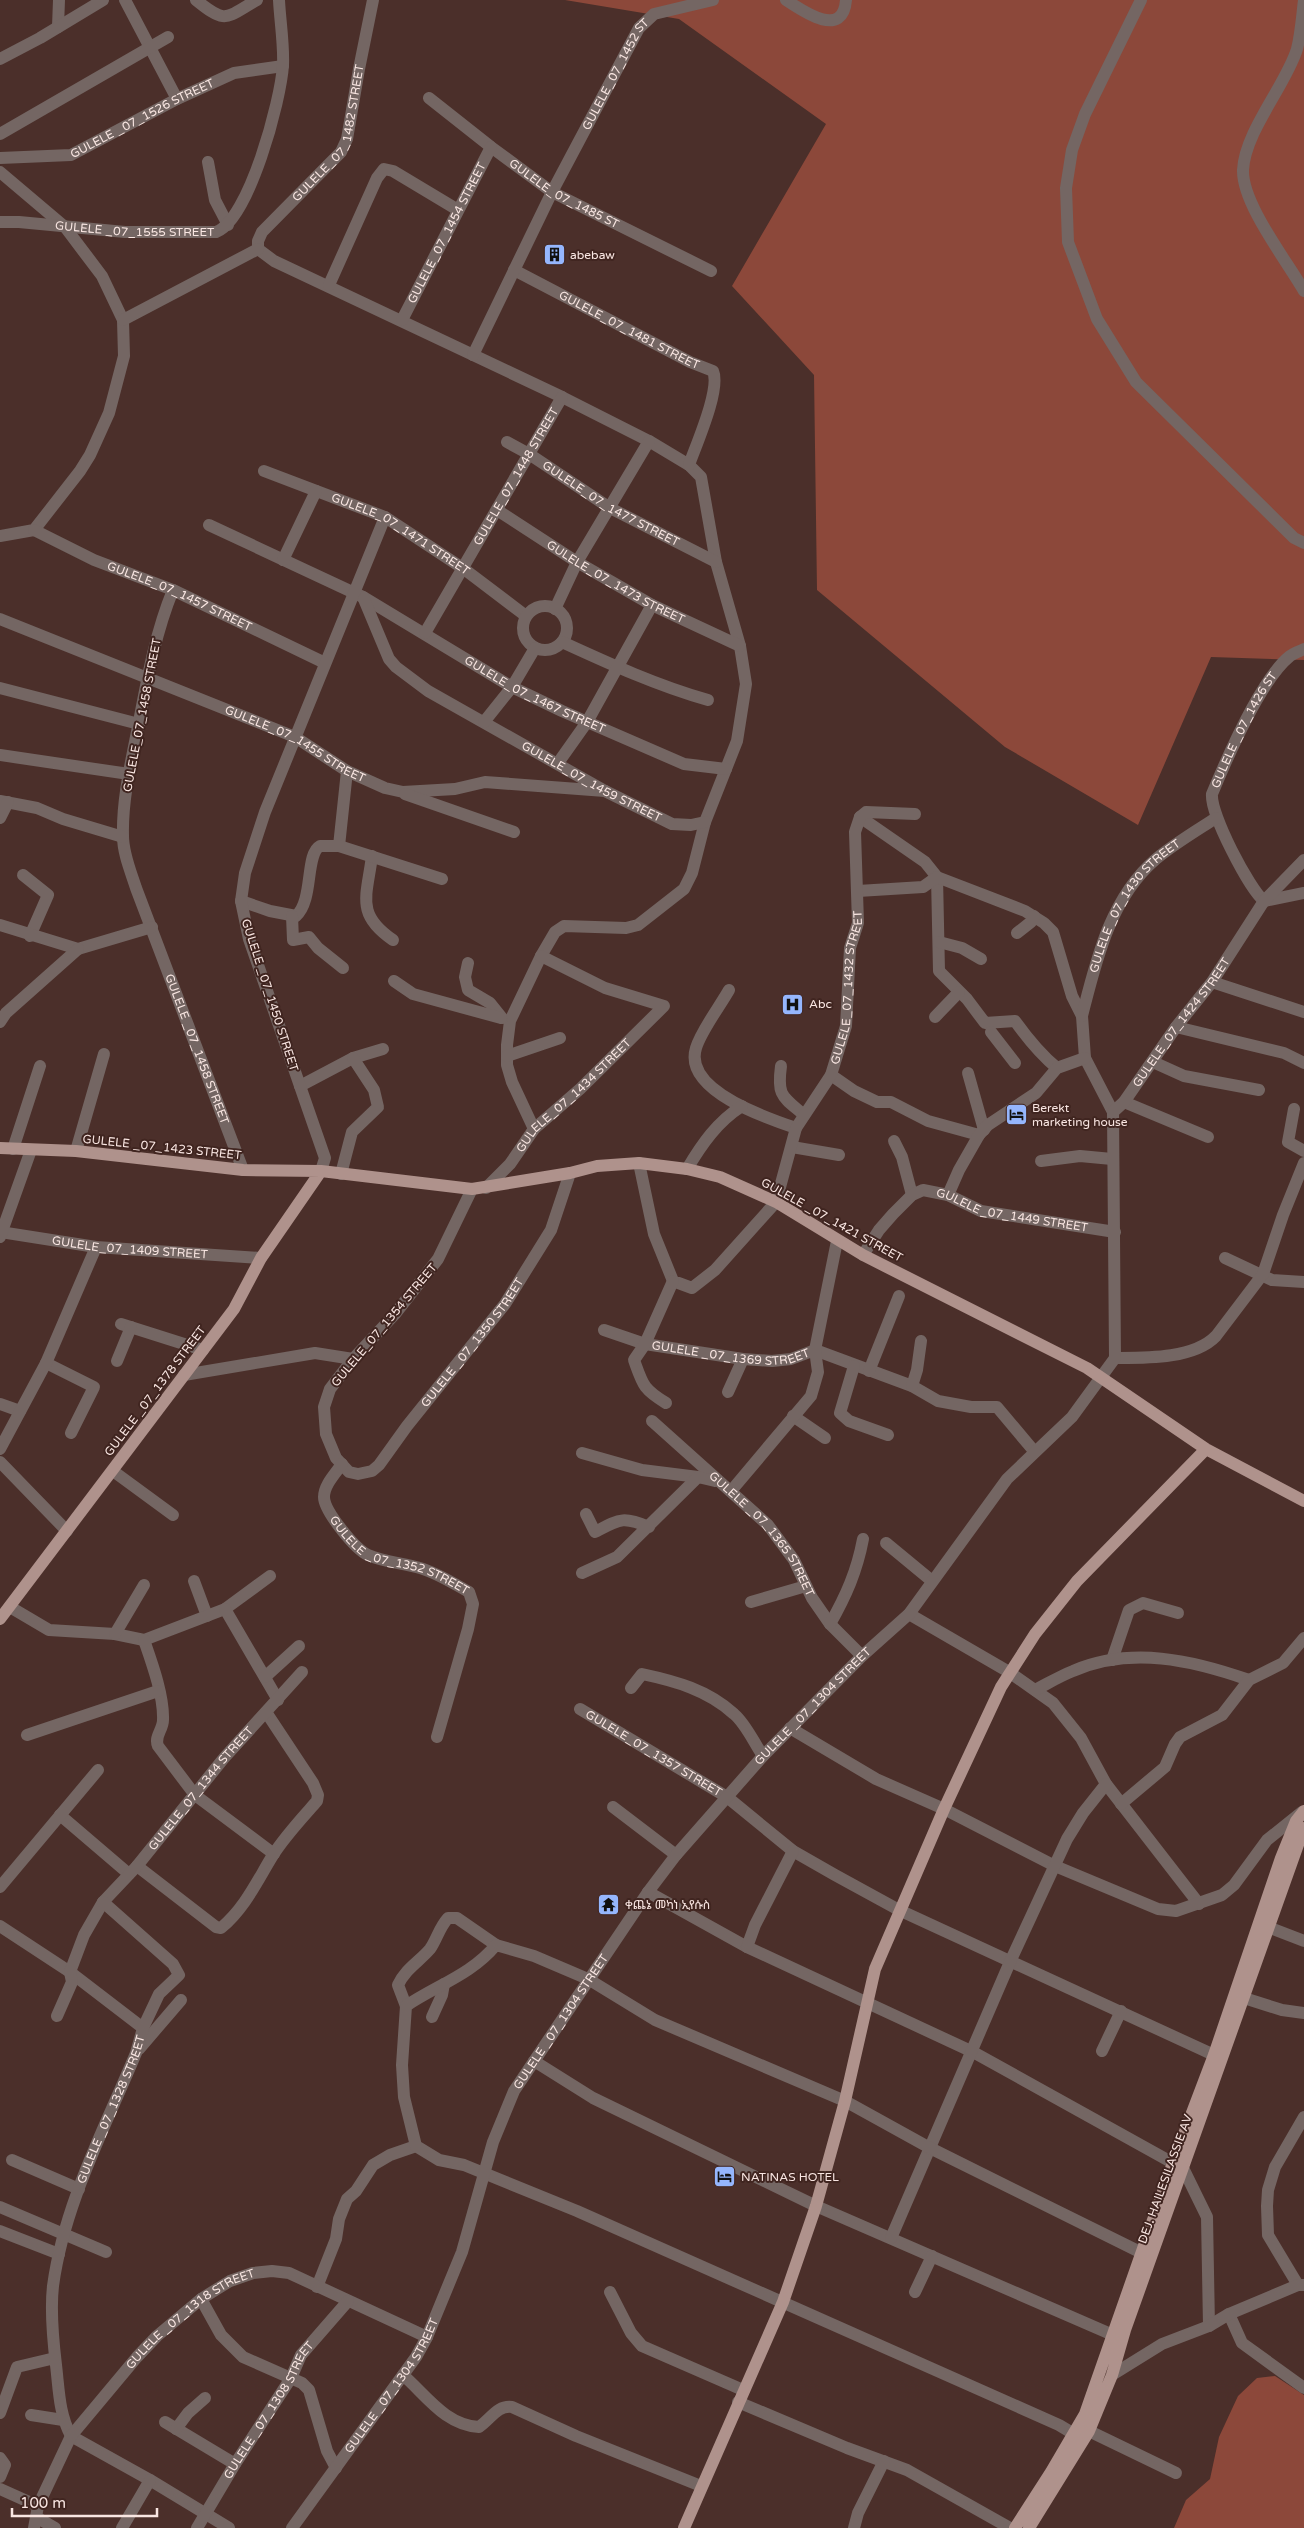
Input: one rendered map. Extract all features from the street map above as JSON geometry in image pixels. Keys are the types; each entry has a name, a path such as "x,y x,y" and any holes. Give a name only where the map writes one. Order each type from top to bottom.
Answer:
{"main road":[{"name":"GULELE _07_1423 STREET","path":"6,1148 76,1151 243,1170 321,1171"},
{"name":"GULELE _07_1421 STREET","path":"321,1171 472,1189 570,1173 597,1166 639,1163 687,1169 720,1177 776,1202 837,1241 863,1255 1079,1364 1206,1448 1304,1501"},
{"name":"GULELE _07_1378 STREET","path":"0,1619 234,1309 261,1258 321,1171"},
{"path":"684,2528 783,2302 816,2206 845,2101 875,1969 944,1809 1009,1672 1035,1634 1077,1581 1206,1448"},
{"path":"1015,2528 1074,2434 1084,2414 1142,2253 1178,2166 1289,1837 1304,1810"},
{"name":"DEJ. HAILESILASSIE AV","path":"1029,2528 1090,2432 1112,2375 1178,2166 1244,1998 1304,1828"}],"street":[{"path":"58,0 58,27"},
{"path":"0,60 102,0"},
{"path":"125,0 177,99"},
{"path":"196,0 216,16 228,16 257,0"},
{"path":"228,225 242,203 264,152 283,66 279,0"},
{"name":"GULELE_07_1482 STREET","path":"258,249 262,232 341,152 347,139 358,69 373,0"},
{"name":"GULELE_07_1452 ST","path":"473,354 552,192 644,21 654,14 713,0"},
{"path":"786,0 817,18 828,21 836,20 842,14 846,0"},
{"path":"1141,0 1085,114 1072,150 1066,188 1068,242 1097,319 1136,382 1294,538 1304,544"},
{"path":"1304,0 1296,50 1262,117 1243,170 1257,214 1304,291"},
{"path":"0,134 149,46 168,37"},
{"name":"GULELE _07_1526 STREET","path":"0,158 71,155 177,99 242,70 283,66"},
{"name":"GULELE_07_1485 ST","path":"430,98 491,148 552,192 711,271"},
{"name":"GULELE_07_1454 STREET","path":"402,320 491,148"},
{"path":"208,162 215,200 228,225"},
{"path":"329,285 377,178 384,169 393,171 458,210"},
{"name":"GULELE _07_1555 STREET","path":"0,172 65,227 125,232 199,233 216,232 228,225"},
{"path":"0,222 65,227 102,276 123,320 124,356 109,413 80,471 34,530 0,536"},
{"path":"123,320 258,249 274,261 329,285 473,354 649,441 689,464 701,477 716,562 740,646 746,684 737,741 705,822 692,873 684,889 638,925 626,928 564,926 555,932 506,1019 507,1056 512,1082 534,1129"},
{"name":"GULELE_07_1481 STREET","path":"514,270 713,371 715,377 714,390 689,464"},
{"name":"GULELE_07_1448 STREET","path":"425,633 464,569 562,397"},
{"path":"556,609 577,562 649,441"},
{"name":"GULELE_07_1477 STREET","path":"507,442 529,454 610,508 716,562"},
{"name":"GULELE_07_1471 STREET","path":"264,472 385,517 464,569 526,616"},
{"path":"283,560 316,491"},
{"name":"GULELE_07_1473 STREET","path":"497,510 577,562 652,605 740,646"},
{"name":"GULELE _07_1450 STREET","path":"321,1171 325,1158 249,939 241,901 245,873 265,812 325,663 358,595 385,517"},
{"name":"GULELE_07_1467 STREET","path":"209,525 358,595 425,633 512,687 684,764 726,770"},
{"name":"GULELE_07_1457 STREET","path":"34,530 94,560 173,590 325,663"},
{"name":"GULELE_07_1458 STREET","path":"152,927 128,866 123,837 129,774 148,678 161,620 173,590"},
{"name":"GULELE_07_1459 STREET","path":"358,595 389,659 396,667 428,691 605,791 672,824 691,825 705,822"},
{"path":"558,763 587,722 652,605"},
{"path":"544,606 556,609 566,622 566,635 562,642 550,650 535,648 524,638 523,622 526,616 537,607 544,606"},
{"name":"GULELE_07_1455 STREET","path":"0,619 295,737 347,771 385,788 402,792 455,789 485,782 605,791"},
{"path":"562,642 617,668 690,696 708,700"},
{"path":"484,722 512,687 535,648"},
{"name":"GULELE _07_1426 ST","path":"1264,901 1254,890 1216,818 1211,802 1212,794 1250,712 1270,680 1290,656 1304,649"},
{"path":"0,688 139,724"},
{"path":"0,755 129,774"},
{"path":"339,846 347,771"},
{"path":"402,792 514,832"},
{"path":"0,818 4,802 37,808 62,819 123,837"},
{"path":"915,814 866,812 860,817 925,862 936,877 1025,911 1053,932 1072,996 1082,1016 1085,1058 1113,1112 1115,1358 1101,1379"},
{"name":"GULELE_07_1432 STREET","path":"776,1202 796,1128 831,1075 846,1026 850,948 858,923 855,832 860,817"},
{"name":"GULELE _07_1430 STREET","path":"1082,1016 1096,962 1115,912 1133,883 1156,859 1216,818"},
{"path":"241,901 292,916 301,911 306,902 314,852 317,847 339,846 442,879"},
{"path":"372,856 366,911 377,929 393,940"},
{"name":"GULELE_07_1424 STREET","path":"1113,1112 1124,1102 1176,1027 1212,982 1264,901 1304,860"},
{"path":"22,875 48,895 30,936"},
{"path":"858,891 923,887 936,877"},
{"path":"936,877 939,971 992,1031 1015,1063"},
{"path":"1264,901 1304,893"},
{"path":"292,916 293,940 309,936 318,948 343,968"},
{"path":"1018,933 1031,922 1034,916"},
{"path":"0,925 30,936 78,949"},
{"path":"0,1022 6,1013 78,949 152,927"},
{"name":"GULELE _07_1458 STREET","path":"152,927 243,1170"},
{"path":"939,942 962,948 981,959"},
{"name":"GULELE_07_1434 STREET","path":"486,1188 510,1164 534,1129 580,1089 664,1006 606,988 541,956"},
{"path":"468,963 465,977 468,990 490,1003 506,1019"},
{"path":"394,982 413,994 506,1019"},
{"path":"1212,982 1304,1012"},
{"path":"728,990 696,1048 698,1073 708,1086 742,1106 796,1128"},
{"path":"935,1017 959,992"},
{"path":"992,1031 1009,1020 1015,1021 1044,1058 1057,1068"},
{"path":"1176,1027 1284,1053 1304,1063"},
{"path":"507,1056 560,1038"},
{"path":"300,1086 352,1058 383,1049"},
{"path":"76,1151 104,1054"},
{"path":"341,1174 352,1132 378,1108 374,1090 352,1058"},
{"path":"948,1195 959,1170 982,1132 1036,1093 1057,1068 1085,1058"},
{"path":"1153,1062 1184,1076 1259,1090"},
{"path":"6,1148 40,1066"},
{"path":"781,1066 779,1084 782,1096 804,1115"},
{"path":"968,1073 982,1132"},
{"path":"831,1075 854,1091 877,1102 891,1102 928,1121 982,1132"},
{"path":"1124,1102 1208,1136"},
{"path":"687,1169 705,1140 728,1115 742,1106"},
{"path":"1294,1109 1288,1142 1304,1151"},
{"path":"863,1255 879,1230 912,1195 902,1157 894,1141"},
{"path":"792,1147 839,1154"},
{"path":"1,1234 31,1150"},
{"path":"1041,1161 1080,1156 1112,1159"},
{"path":"1115,1358 1156,1357 1208,1344 1263,1274 1283,1215 1304,1162"},
{"path":"639,1163 654,1234 673,1282 685,1287 692,1288 715,1270 776,1202"},
{"name":"GULELE _07_1350 STREET","path":"342,1464 349,1472 358,1474 372,1471 379,1465 407,1426 504,1304 552,1230 570,1173"},
{"name":"GULELE_07_1354 STREET","path":"342,1464 336,1458 326,1434 324,1407 330,1389 353,1360 395,1314 438,1259 472,1189"},
{"name":"GULELE_07_1449 STREET","path":"912,1195 923,1190 948,1195 982,1211 1115,1232"},
{"name":"GULELE_07_1409 STREET","path":"1,1234 96,1247 261,1258"},
{"path":"732,1491 811,1396 818,1372 815,1350 837,1241"},
{"path":"0,1449 46,1363 96,1247"},
{"path":"1225,1258 1263,1274 1272,1280 1304,1282"},
{"path":"666,1403 642,1385 634,1360 645,1344 673,1282"},
{"path":"869,1371 899,1296"},
{"path":"117,1361 126,1326 203,1350"},
{"name":"GULELE _07_1369 STREET","path":"604,1330 645,1344 742,1359 772,1361 791,1359 815,1350 912,1386 938,1401 958,1406 996,1407 1034,1451"},
{"path":"912,1386 922,1341"},
{"path":"184,1375 315,1353 353,1360"},
{"path":"728,1392 742,1359"},
{"path":"46,1363 94,1387 71,1433"},
{"path":"854,1366 840,1413 849,1421 888,1435"},
{"name":"GULELE _07_1304 STREET","path":"292,2528 403,2375 428,2337 462,2252 503,2114 514,2091 648,1892 676,1855 762,1756 862,1656 909,1614 1006,1479 1072,1417 1101,1379"},
{"path":"0,1404 20,1411"},
{"path":"793,1416 825,1438"},
{"name":"GULELE _07_1365 STREET","path":"652,1421 768,1525 788,1550 806,1586 830,1624 862,1656"},
{"path":"582,1453 642,1470 717,1481"},
{"path":"0,1462 68,1531"},
{"name":"GULELE _07_1352 STREET","path":"342,1464 326,1486 324,1497 326,1507 337,1523 365,1554 382,1560 420,1568 469,1592 472,1604 468,1629 438,1737"},
{"path":"113,1471 173,1515"},
{"path":"582,1573 616,1557 649,1527 698,1477"},
{"path":"586,1514 595,1532 616,1521 629,1519 649,1527"},
{"path":"830,1624 846,1596 858,1566 863,1539"},
{"path":"886,1543 932,1581"},
{"path":"10,1607 49,1630 115,1634 144,1640 225,1609 270,1576"},
{"path":"194,1581 207,1616"},
{"path":"115,1634 144,1585"},
{"path":"751,1602 806,1586"},
{"path":"1112,1660 1128,1610 1143,1603 1178,1613"},
{"path":"225,1609 278,1700"},
{"path":"909,1614 1009,1672 1053,1703 1068,1720 1106,1784 1199,1904"},
{"path":"1121,1804 1165,1767 1180,1737 1222,1715 1249,1680 1283,1663 1304,1638"},
{"path":"144,1640 154,1667 163,1718 156,1742 195,1795 274,1854"},
{"path":"265,1677 299,1646"},
{"path":"1035,1690 1074,1670 1134,1656 1179,1660 1249,1680"},
{"name":"GULELE_07_1344 STREET","path":"57,2016 72,1982 70,1972 84,1935 103,1902 133,1870 224,1758 302,1672"},
{"path":"631,1688 642,1674 677,1682 711,1696 736,1715 762,1756"},
{"path":"27,1735 158,1691"},
{"name":"GULELE_07_1357 STREET","path":"580,1709 726,1797 793,1851 899,1910 1214,2055"},
{"path":"60,1815 133,1870 216,1927 222,1928 248,1900 274,1854 317,1801 318,1790 266,1712"},
{"path":"790,1728 876,1779 944,1809 1055,1866 1158,1909 1176,1911 1199,1904 1228,1891 1267,1840 1304,1810"},
{"path":"0,1887 98,1770"},
{"path":"891,2238 973,2052 1010,1962 1055,1866 1074,1826 1106,1784"},
{"path":"613,1807 676,1855"},
{"path":"747,1947 754,1925 793,1851"},
{"path":"648,1892 747,1947 973,2052 1178,2166 1207,2217 1209,2326"},
{"name":"GULELE _07_1328 STREET","path":"71,2436 64,2420 55,2358 53,2287 59,2254 79,2189 136,2053 143,2028 160,1994 180,1975 173,1964 103,1902"},
{"path":"1074,2434 1059,2425 930,2370 783,2302 577,2211 484,2175 464,2165 439,2160 416,2146 404,2097 402,2065 406,2006 398,1984 401,1978 430,1948 440,1926 448,1918 457,1918 496,1945 534,1956 588,1979 655,2020 845,2101 930,2148 1142,2253"},
{"path":"0,1926 70,1972 143,2028"},
{"path":"1268,1927 1304,1941"},
{"path":"406,2006 480,1962 496,1945"},
{"path":"432,2017 442,1995 444,1984"},
{"path":"1244,1998 1282,2010 1304,2013"},
{"path":"136,2053 181,2000"},
{"path":"1102,2051 1121,2011"},
{"path":"534,2060 593,2098 816,2206 1113,2335"},
{"path":"1112,2375 1162,2344 1209,2326 1229,2314 1301,2285 1268,2235 1267,2206 1268,2190 1275,2167 1304,2117"},
{"path":"317,2287 336,2239 339,2219 347,2198 356,2191 373,2166 390,2155 416,2146"},
{"path":"12,2160 79,2189"},
{"path":"0,2207 106,2252"},
{"path":"0,2231 59,2254"},
{"path":"916,2292 932,2256"},
{"name":"GULELE _07_1318 STREET","path":"36,2517 71,2436 137,2356 157,2336 201,2299 230,2281 272,2271 289,2273 428,2337"},
{"path":"610,2292 631,2333 642,2346 741,2396 884,2462 906,2470 1010,2528"},
{"path":"201,2299 222,2335 237,2352 258,2364 302,2383 309,2390 327,2450 336,2468"},
{"name":"GULELE _07_1308 STREET","path":"197,2528 234,2464 291,2378 301,2355 348,2301"},
{"path":"1229,2314 1242,2343 1302,2382"},
{"path":"0,2413 17,2366 55,2358"},
{"path":"403,2375 424,2393 440,2412 472,2426 479,2427 499,2408 504,2406 512,2407 576,2436 701,2486"},
{"path":"176,2429 188,2412 205,2398"},
{"path":"31,2416 64,2420"},
{"path":"165,2422 234,2464"},
{"path":"1090,2432 1176,2473"},
{"path":"71,2436 150,2480 229,2528"},
{"path":"0,2458 5,2465 0,2477"},
{"path":"854,2528 858,2513 884,2462"},
{"path":"122,2528 150,2480"},
{"path":"0,2489 36,2517 55,2528"}],"shaded area":[{"path":"565,0 1304,0 1304,660 1211,657 1138,825 1005,747 817,590 814,375 732,286 826,124 679,19"},
{"path":"1275,2376 1304,2395 1304,2528 1174,2528 1186,2500 1210,2479 1219,2437 1238,2396 1257,2378"}],"place":[{"name":"abebaw","path":"554,255"},
{"name":"Abc","path":"793,1004"},
{"name":"Berekt marketing house","path":"1016,1115"},
{"name":"ቀጨኔ መካነ ኢየሱስ","path":"609,1905"},
{"name":"NATINAS HOTEL","path":"725,2177"}]}
